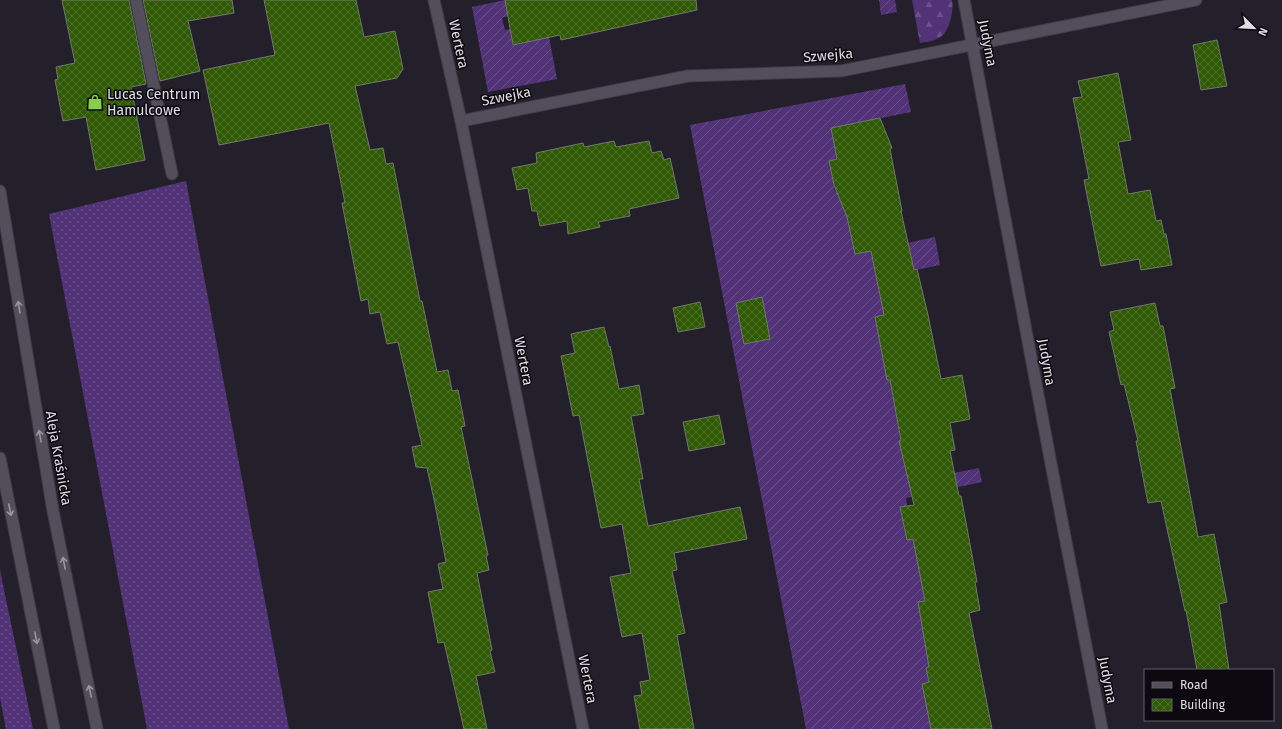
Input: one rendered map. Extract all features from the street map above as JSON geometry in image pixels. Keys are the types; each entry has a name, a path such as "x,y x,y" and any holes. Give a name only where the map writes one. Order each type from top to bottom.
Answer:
{"street":[{"path":"136,0 172,174"},
{"name":"Wertera","path":"434,0 461,120 583,729"},
{"name":"Judyma","path":"964,0 1102,729"},
{"name":"Szwejka","path":"461,120 688,76 841,71 1196,0"},
{"name":"Aleja Kraśnicka","path":"0,191 53,511 98,729"},
{"path":"0,458 54,729"}],"green space":[{"path":"505,0 508,16 502,18 505,30 510,29 513,45 549,37 557,79 488,92 472,7"},
{"path":"879,0 895,0 897,12 881,15"},
{"path":"912,0 952,0 951,18 946,31 942,36 920,43"},
{"path":"905,84 911,112 831,128 837,159 829,161 835,191 842,190 855,254 935,237 940,265 895,274 878,287 884,315 875,317 887,380 890,381 906,473 923,470 925,479 979,468 982,482 906,498 907,506 900,508 907,540 914,539 925,601 918,603 918,605 920,605 930,667 926,668 929,682 922,684 938,729 806,729 690,125"},
{"path":"186,181 289,729 147,729 49,214"},
{"path":"0,569 33,729 6,729 0,698"}],"building":[{"path":"62,0 129,0 146,84 131,87 145,160 96,170 86,117 63,121 55,80 58,79 56,67 75,63"},
{"path":"143,0 232,0 234,13 188,21 200,71 160,81"},
{"path":"264,0 356,0 364,37 395,31 403,69 397,78 355,86 370,150 383,148 386,164 393,163 420,301 422,301 437,372 448,370 452,391 458,390 465,426 461,427 488,555 486,556 489,570 477,573 495,672 476,676 487,729 464,729 444,642 438,643 428,592 443,589 438,564 446,562 435,504 427,468 416,467 412,447 422,445 398,342 387,344 380,312 370,314 368,299 361,301 342,203 345,203 329,123 219,145 203,70 275,55"},
{"path":"505,0 696,0 697,10 561,40 560,35 513,45"},
{"path":"1217,40 1227,86 1201,90 1193,45"},
{"path":"1118,73 1131,140 1118,142 1128,194 1150,190 1156,221 1161,220 1164,234 1166,234 1172,265 1141,270 1139,259 1101,266 1084,180 1089,179 1073,98 1082,97 1078,81"},
{"path":"880,118 892,148 890,149 901,211 914,270 917,269 928,315 941,379 962,375 970,419 950,423 955,450 950,451 959,496 961,496 977,582 975,582 980,610 969,613 992,729 931,729 922,684 929,682 926,668 929,667 918,602 925,601 913,539 907,540 900,507 914,505 899,441 901,441 890,380 887,380 875,317 884,315 871,251 855,254 847,217 834,185 829,161 837,159 831,128"},
{"path":"614,141 616,147 649,141 652,153 661,151 664,160 670,158 679,198 629,209 630,216 598,222 600,227 568,234 567,221 540,226 537,211 532,211 528,188 517,190 512,168 537,163 536,153 583,143 584,147"},
{"path":"762,297 770,339 744,344 736,303"},
{"path":"700,302 705,327 678,332 673,308"},
{"path":"1155,303 1160,326 1163,326 1175,388 1170,389 1198,537 1214,534 1227,602 1219,604 1229,669 1197,669 1186,610 1185,611 1161,501 1148,503 1136,441 1138,441 1124,384 1121,385 1109,332 1114,330 1110,312"},
{"path":"604,327 609,347 610,346 619,389 639,385 644,414 631,416 643,479 639,479 648,526 740,507 747,539 674,553 677,570 672,571 685,633 677,635 694,729 640,729 634,696 642,695 640,682 650,680 642,633 622,637 610,577 631,573 622,524 601,528 579,415 573,416 561,356 575,353 571,334"},
{"path":"719,415 725,444 689,451 683,422"}],"place":[{"name":"Lucas Centrum Hamulcowe","path":"95,102"}]}
